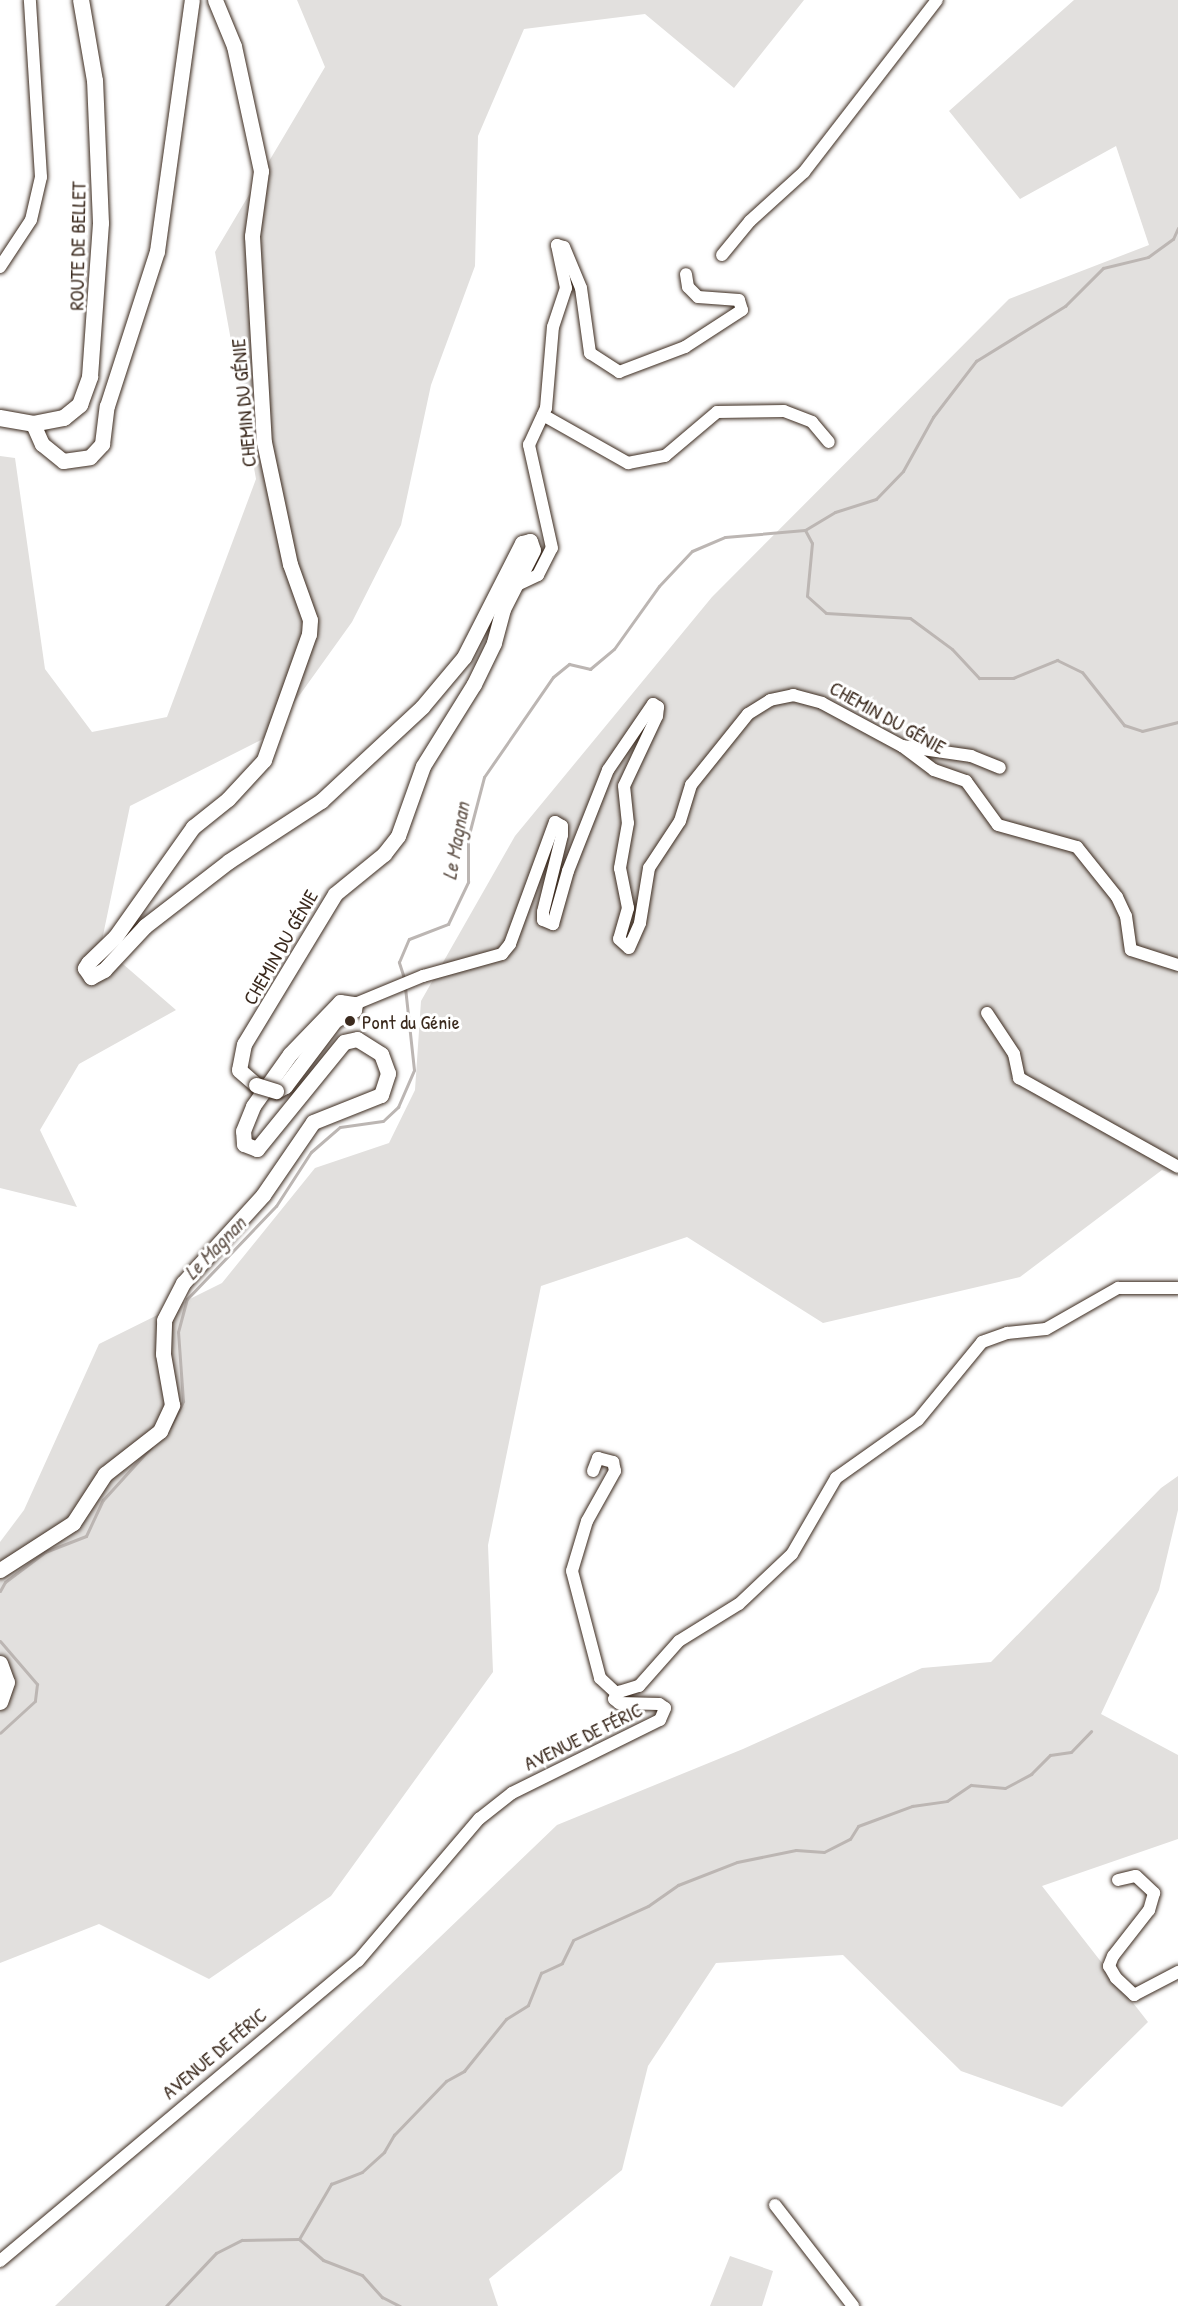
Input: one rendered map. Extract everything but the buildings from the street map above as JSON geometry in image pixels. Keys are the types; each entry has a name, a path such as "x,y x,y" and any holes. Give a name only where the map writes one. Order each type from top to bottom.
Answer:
{"main road":[{"name":"ROUTE DE BELLET","path":"0,418 33,424 55,422 76,410 86,392 94,345 100,277 99,179 95,81 81,0"}],"street":[{"path":"0,267 31,220 41,177 30,0"},
{"path":"33,424 42,444 63,460 83,460 102,444 107,406 158,251 192,0"},
{"name":"CHEMIN DU GÉNIE","path":"215,0 234,46 261,171 252,236 264,442 290,564 310,620 309,634 264,760 228,799 193,827 115,938 88,963 87,972 96,976 145,926 229,861 300,818 422,707 464,657 522,543 530,541 532,558 503,609 494,643 474,684 423,766 398,836 384,854 335,894 244,1044 239,1070 256,1085 276,1091 285,1086 335,1020 354,1010 355,1004 371,995 423,976 502,954 510,944 555,822 562,826 562,835 543,912 548,925 557,921 568,871 608,770 650,705 659,710 624,786 628,823 620,868 627,908 618,939 624,948 633,945 649,868 680,821 687,791 760,705 780,697 808,698 902,746 921,762 971,785 998,825 1077,847 1118,897 1126,916 1131,950 1178,965"},
{"path":"722,255 750,221 804,172 938,0"},
{"path":"519,584 538,575 552,548 529,445 543,416 553,327 566,288 557,245 564,247 581,288 590,353 619,372 685,346 742,310 739,300 698,297 688,287 686,274"},
{"path":"543,416 628,463 665,456 717,412 784,411 812,422 829,442"},
{"path":"902,746 971,756 1000,768"},
{"path":"0,1570 73,1523 105,1474 160,1431 172,1405 163,1354 164,1320 183,1283 263,1195 313,1122 381,1095 387,1072 381,1054 357,1039 344,1042 257,1149 244,1144 243,1131 253,1106 290,1053 340,1002 355,1004"},
{"path":"987,1012 1014,1054 1019,1078 1178,1167"},
{"name":"AVENUE DE FÉRIC","path":"0,2261 358,1961 479,1819 512,1792 665,1714 659,1704 619,1703 614,1699 617,1694 639,1686 679,1641 739,1604 792,1554 836,1478 918,1420 982,1342 1007,1333 1046,1329 1118,1288 1178,1288"},
{"path":"593,1471 598,1458 613,1462 611,1482 587,1521 572,1571 600,1678 617,1694"},
{"path":"0,1664 7,1682 0,1702"},
{"path":"1118,1880 1136,1876 1154,1893 1149,1910 1113,1956 1109,1966 1116,1978 1134,1995 1178,1972"},
{"path":"775,2205 853,2306"}],"shaded area":[{"path":"297,0 804,0 734,88 645,14 524,29 478,136 475,266 431,385 401,525 352,622 271,735 130,806 101,945 176,1010 79,1064 40,1130 77,1207 0,1188 0,456 15,458 45,669 92,732 167,717 256,479 215,252 325,67"},
{"path":"1074,0 1178,0 1178,1176 1162,1170 1020,1277 823,1323 687,1237 541,1286 488,1545 493,1672 331,1896 209,1979 99,1924 0,1963 0,1542 24,1510 99,1344 222,1283 315,1168 389,1143 415,1090 421,1001 515,836 712,597 1009,299 1149,245 1116,146 1020,199 949,111"},
{"path":"1178,1476 1178,1510 1159,1590 1101,1714 1178,1755 1178,1839 1042,1886 1148,2022 1062,2107 961,2071 843,1955 716,1963 648,2066 622,2170 489,2279 498,2306 55,2306 557,1825 743,1749 922,1668 991,1662 1161,1488"},
{"path":"730,2256 773,2271 762,2306 710,2306"}],"waterway":[{"path":"805,530 835,512 876,499 903,471 933,417 976,361 1065,306 1103,268 1148,257 1173,239 1178,228"},
{"name":"Le Magnan","path":"405,981 399,962 409,939 448,924 468,882 468,838 484,777 553,677 569,664 590,669 614,649 659,586 692,551 725,537 805,530 812,543 807,596 826,613 910,618 952,649 979,678 1013,678 1057,660 1082,672 1124,725 1142,731 1178,722"},
{"name":"Le Magnan","path":"170,1427 183,1401 178,1332 187,1299 276,1206 311,1152 340,1127 383,1121 398,1107 414,1070 405,987"},
{"name":"Le Magnan","path":"0,1591 5,1582 45,1552 86,1536 103,1500 151,1447"},
{"name":"Le Magnan","path":"0,1641 37,1684 35,1701 0,1733"},
{"path":"166,2306 216,2253 242,2240 299,2239 331,2184 362,2172 384,2152 394,2135 446,2081 464,2071 506,2019 528,2005 541,1973 562,1963 573,1940 648,1906 678,1885 737,1862 796,1850 824,1852 850,1839 858,1826 912,1806 947,1801 971,1785 1005,1788 1031,1774 1050,1755 1071,1752 1091,1731"},
{"path":"299,2239 323,2260 362,2275 382,2297 400,2306"}],"place":[{"name":"Pont du Génie","path":"350,1021"}]}
